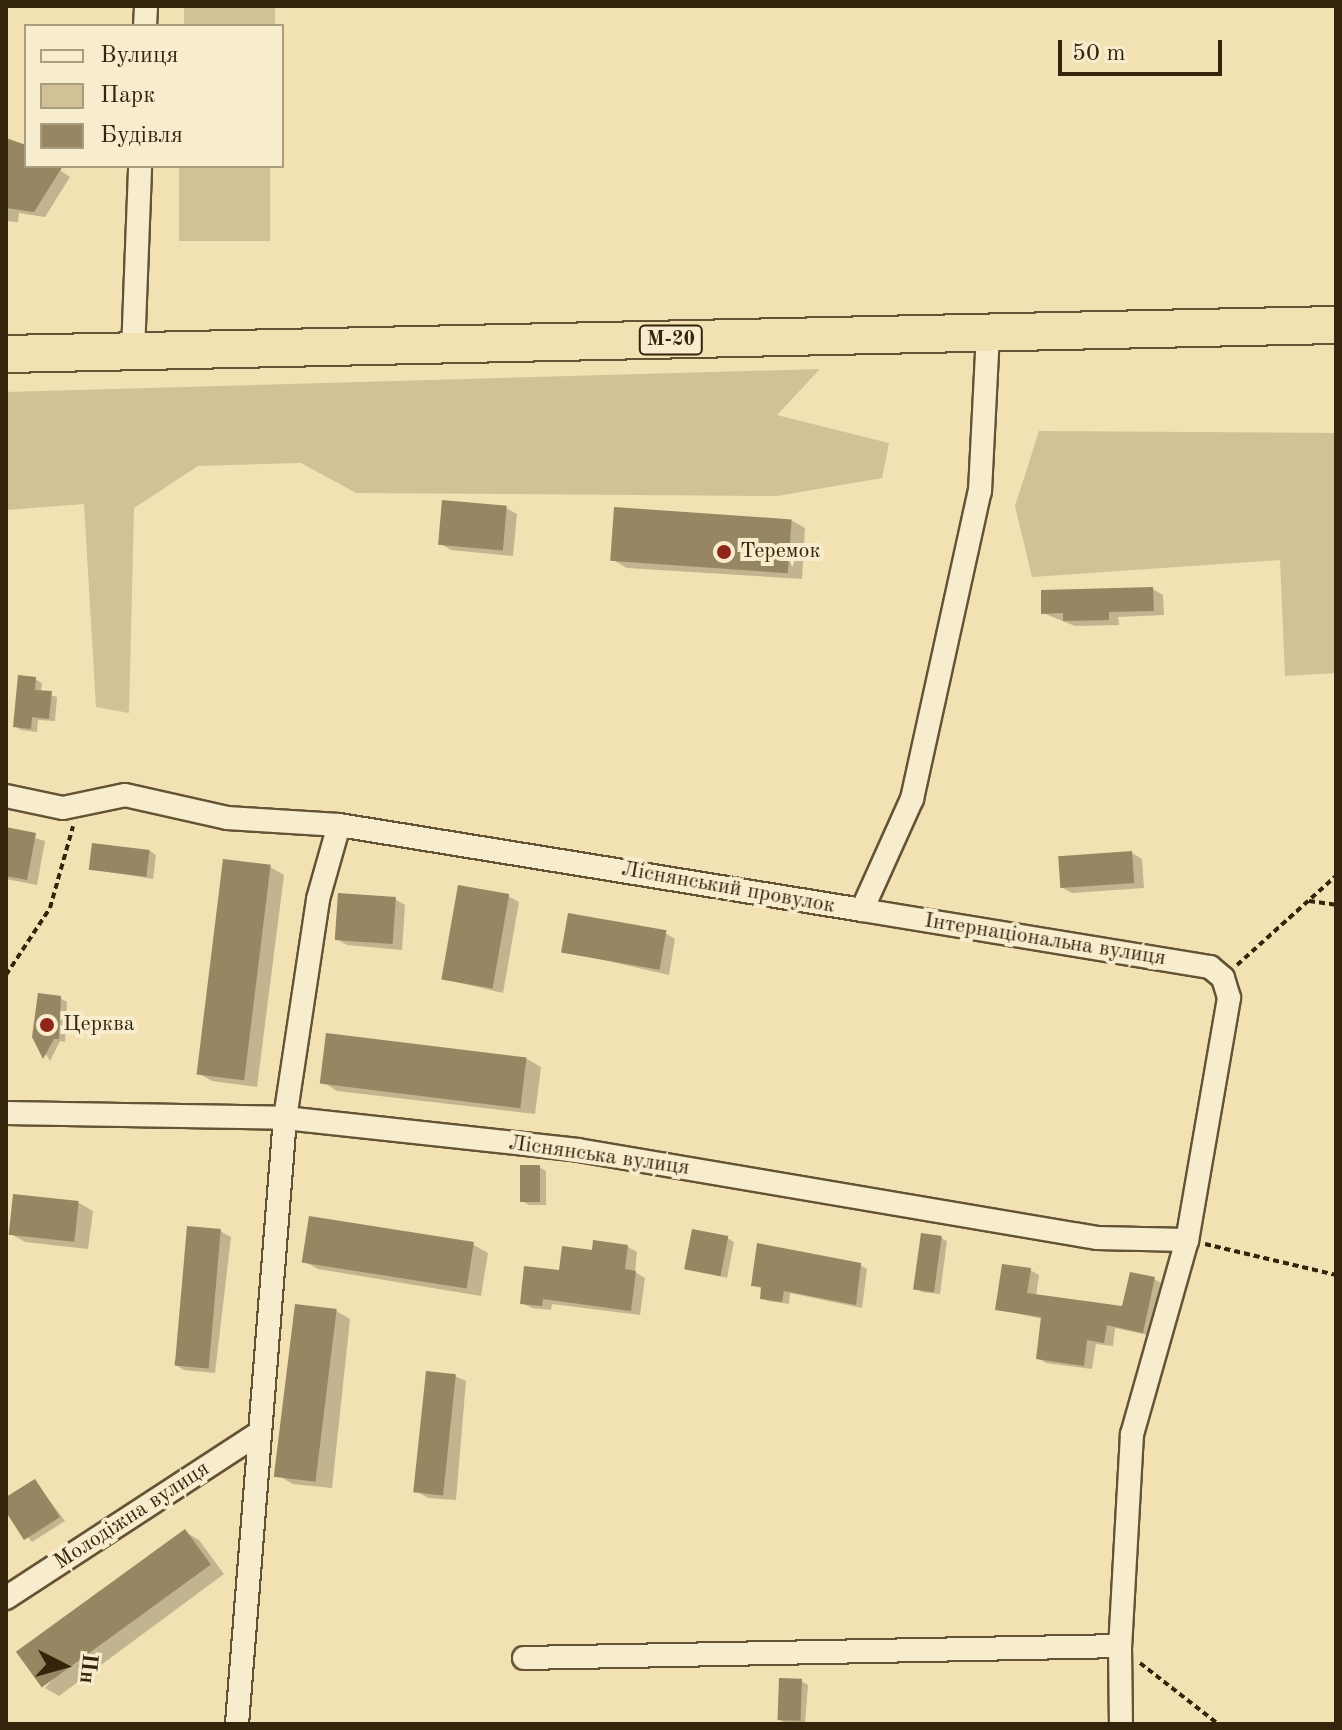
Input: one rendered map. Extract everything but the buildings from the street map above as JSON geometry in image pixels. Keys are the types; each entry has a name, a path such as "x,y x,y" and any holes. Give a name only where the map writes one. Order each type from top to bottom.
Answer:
{"highway":[{"name":"М-20","path":"6,354 1336,325"}],"street":[{"path":"133,352 140,168"},
{"name":"Ліснянський провулок","path":"6,796 63,808 125,795 227,818 339,825 862,910 912,799 980,491 988,333"},
{"path":"237,1724 285,1118 318,899 339,825"},
{"name":"Інтернаціональна вулиця","path":"862,910 1210,967 1223,978"},
{"path":"1121,1724 1120,1646 1132,1434 1187,1240 1229,998 1223,978"},
{"name":"Ліснянська вулиця","path":"6,1113 285,1118 578,1150 1097,1238 1187,1240"},
{"name":"Молодіжна вулиця","path":"6,1598 259,1433"},
{"path":"524,1658 1120,1646"}],"path":[{"path":"6,975 50,908 82,804"},
{"path":"1223,978 1336,876"},
{"path":"1309,901 1336,905"},
{"path":"1187,1240 1336,1275"},
{"path":"1120,1646 1218,1724"}],"green space":[{"path":"184,6 275,6 275,24 184,24"},
{"path":"179,168 270,168 270,241 179,241"},
{"path":"820,369 777,415 889,443 882,478 777,496 356,493 301,463 198,466 134,508 129,713 96,707 84,504 6,510 6,392"},
{"path":"1039,431 1336,433 1336,673 1285,676 1280,560 1032,577 1015,506"}],"place":[{"name":"Теремок","path":"724,552"},
{"name":"Церква","path":"47,1025"}]}
